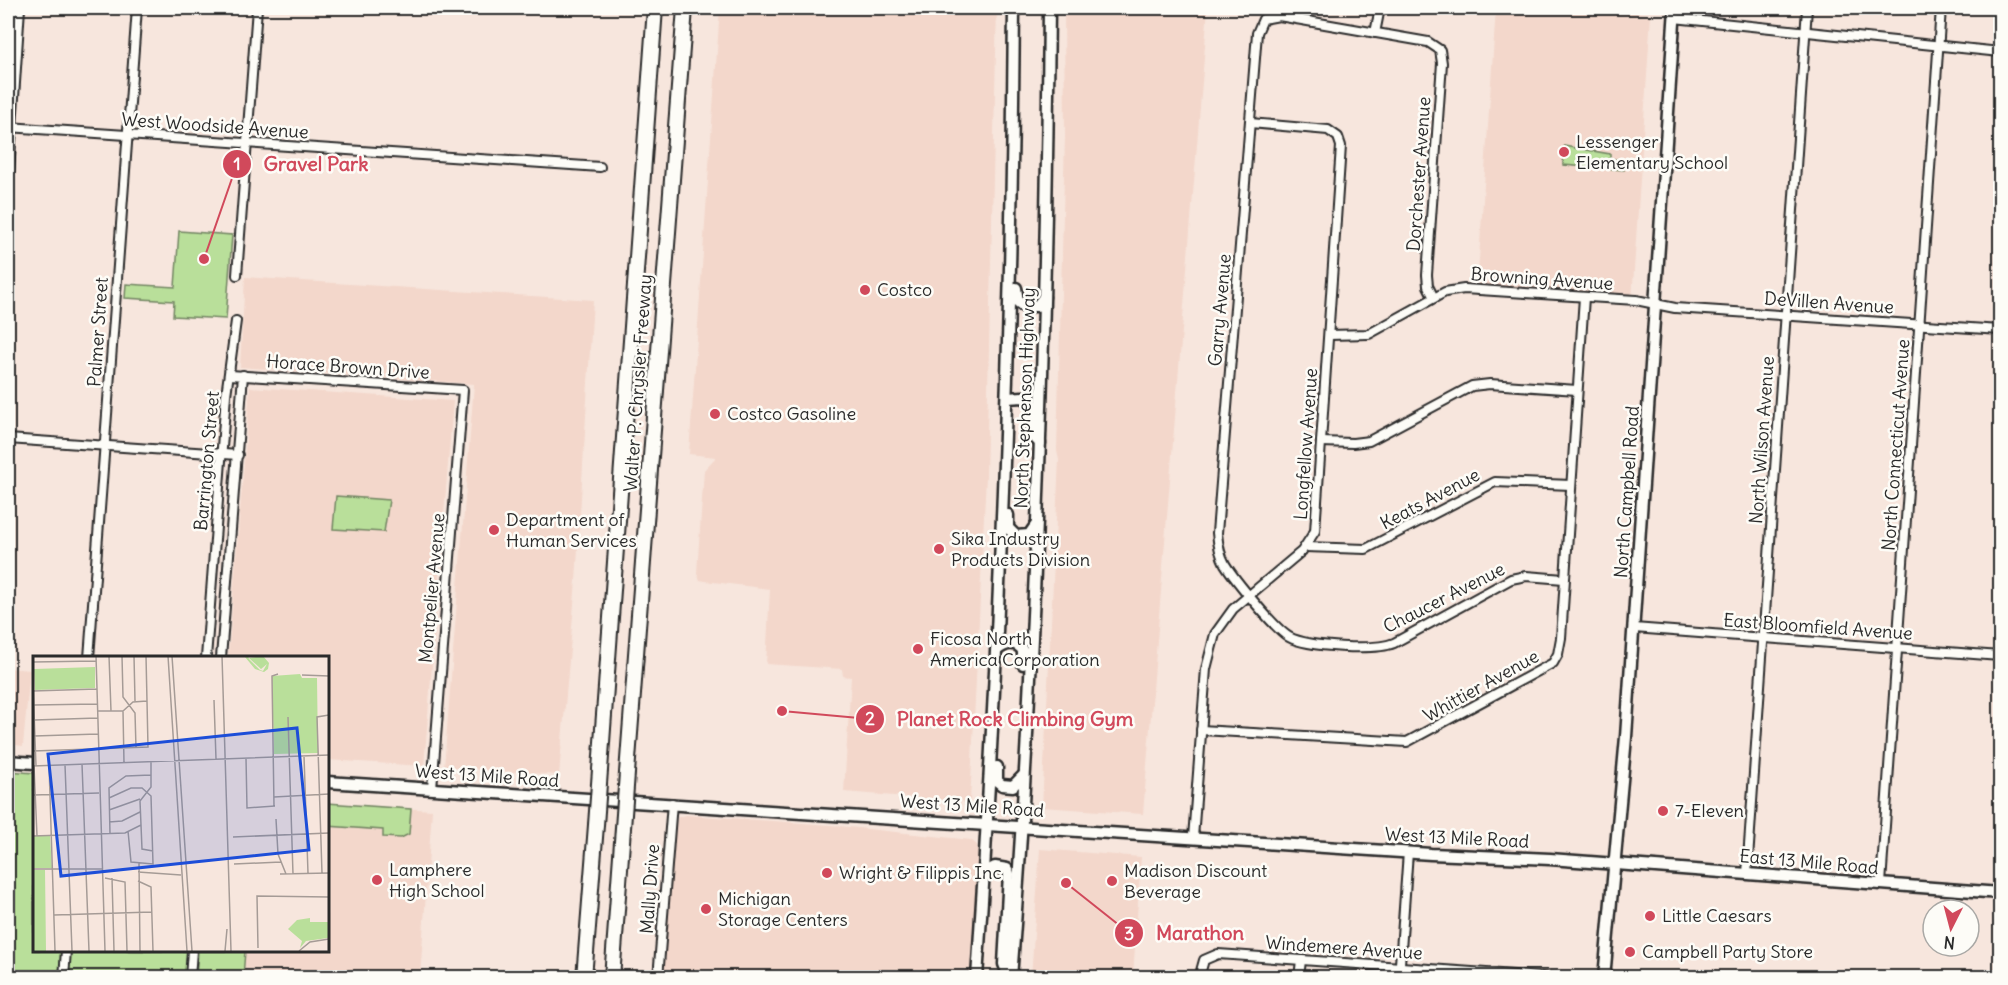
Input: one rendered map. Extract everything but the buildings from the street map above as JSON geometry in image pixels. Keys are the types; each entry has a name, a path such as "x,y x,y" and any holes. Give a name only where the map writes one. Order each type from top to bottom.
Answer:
{"highway":[{"name":"Walter P. Chrysler Freeway","path":"584,978 655,8"},
{"name":"Walter P. Chrysler Freeway","path":"612,978 685,8"}],"main road":[{"name":"North Stephenson Highway","path":"978,974 997,650 1007,398 1014,8"},
{"path":"1042,8 1041,69 1048,94"},
{"name":"North Stephenson Highway","path":"1010,978 1021,826 1037,524 1049,8"},
{"name":"North Campbell Road","path":"1604,978 1634,628 1674,13"},
{"path":"1012,198 1018,220 1018,302 1030,307 1037,306 1044,297"},
{"path":"1007,398 1023,397 1032,403 1032,435 1040,443"},
{"path":"1002,489 1008,505 1008,524 1012,534 1026,536 1037,524"},
{"path":"997,650 1003,645 1013,643 1023,651 1019,731 1025,744"},
{"path":"995,674 1000,704 997,781 1002,785 1013,786 1024,775"},
{"path":"8,761 33,763"},
{"name":"West 13 Mile Road","path":"328,782 1614,864"},
{"name":"East 13 Mile Road","path":"1614,864 2001,893"},
{"path":"984,873 995,867 1007,869 1010,874 1004,964 1010,978"}],"street":[{"path":"8,188 10,127 20,8"},
{"name":"Palmer Street","path":"89,656 136,8"},
{"path":"237,275 257,8"},
{"path":"1376,33 1380,8"},
{"name":"North Wilson Avenue","path":"1747,874 1807,8"},
{"name":"North Connecticut Avenue","path":"1881,884 1941,8"},
{"path":"1674,13 1805,32 2001,52"},
{"name":"Garry Avenue","path":"1250,594 1225,564 1217,533 1257,33 1263,19 1279,16 1376,33"},
{"name":"Dorchester Avenue","path":"1376,33 1433,43 1440,50 1442,63 1427,275 1428,286 1434,298"},
{"name":"Longfellow Avenue","path":"1193,838 1206,669 1215,634 1233,609 1305,548 1315,531 1340,141 1329,130 1250,123"},
{"name":"West Woodside Avenue","path":"10,127 600,167"},
{"name":"Browning Avenue","path":"1329,335 1369,334 1452,290 1584,297 1656,305"},
{"name":"Whittier Avenue","path":"1201,730 1394,743 1414,740 1553,663 1560,648 1584,297"},
{"name":"DeVillen Avenue","path":"1656,305 2001,330"},
{"name":"Barrington Street","path":"206,656 222,453 236,321"},
{"name":"Horace Brown Drive","path":"230,375 463,390"},
{"name":"Barrington Street","path":"221,656 243,375"},
{"path":"1322,442 1358,443 1375,439 1460,391 1479,385 1577,390"},
{"name":"Montpelier Avenue","path":"432,789 463,390"},
{"path":"8,439 238,454"},
{"name":"Keats Avenue","path":"1305,548 1366,549 1495,482 1571,485"},
{"name":"Chaucer Avenue","path":"1250,594 1281,631 1295,640 1375,647 1394,644 1511,579 1526,576 1564,579"},
{"path":"210,604 225,605"},
{"name":"East Bloomfield Avenue","path":"1634,628 2001,656"},
{"name":"Mally Drive","path":"658,978 672,804"},
{"path":"1399,978 1408,852"},
{"path":"64,978 66,952"},
{"path":"190,978 192,952"},
{"name":"Windemere Avenue","path":"1199,978 1204,960 1218,954 1556,978"},
{"path":"1299,978 1300,960"}],"shaded area":[{"path":"720,8 997,8 986,476 970,802 844,792 851,677 843,676 842,669 766,664 770,589 700,580 697,573 704,470 716,457 689,454"},
{"path":"1064,8 1208,8 1143,814 1042,807 1059,460 1057,451 1065,136"},
{"name":"Lessenger Elementary School","path":"1496,8 1611,8 1651,15 1632,300 1477,289"},
{"path":"245,277 593,300 576,581 559,775 444,767 474,384 240,367"},
{"path":"250,387 453,401 424,766 328,760 328,656 228,656"},
{"path":"8,668 30,670 23,746 8,744"},
{"name":"Lamphere High School","path":"328,803 432,810 420,977 186,978 188,952 328,952"},
{"path":"686,815 830,825 971,840 977,845 979,861 971,977 664,977 674,826 678,817"},
{"path":"1040,849 1141,857 1133,977 1031,977"}],"green space":[{"path":"1564,146 1610,154 1610,159 1625,160 1624,170 1563,165"},
{"path":"179,231 232,235 226,319 173,316 174,301 125,298 126,284 175,287"},
{"path":"336,496 389,500 384,532 333,529"},
{"path":"8,771 33,773 33,952 188,952 186,977 8,977"},
{"path":"328,803 411,809 409,834 401,838 383,837 383,830 328,826"},
{"path":"198,952 245,952 243,977 196,977"}],"place":[{"name":"Lessenger Elementary School","path":"1564,152"},
{"name":"Gravel Park","path":"204,259"},
{"name":"Costco","path":"865,290"},
{"name":"Costco Gasoline","path":"715,414"},
{"name":"Department of Human Services","path":"494,530"},
{"name":"Sika Industry Products Division","path":"939,549"},
{"name":"Ficosa North America Corporation","path":"918,649"},
{"name":"Planet Rock Climbing Gym","path":"782,711"},
{"name":"7-Eleven","path":"1663,811"},
{"name":"Wright & Filippis Inc","path":"827,873"},
{"name":"Lamphere High School","path":"377,880"},
{"name":"Madison Discount Beverage","path":"1112,881"},
{"name":"Marathon","path":"1066,883"},
{"name":"Michigan Storage Centers","path":"706,909"},
{"name":"Little Caesars","path":"1650,916"},
{"name":"Campbell Party Store","path":"1630,952"}]}
